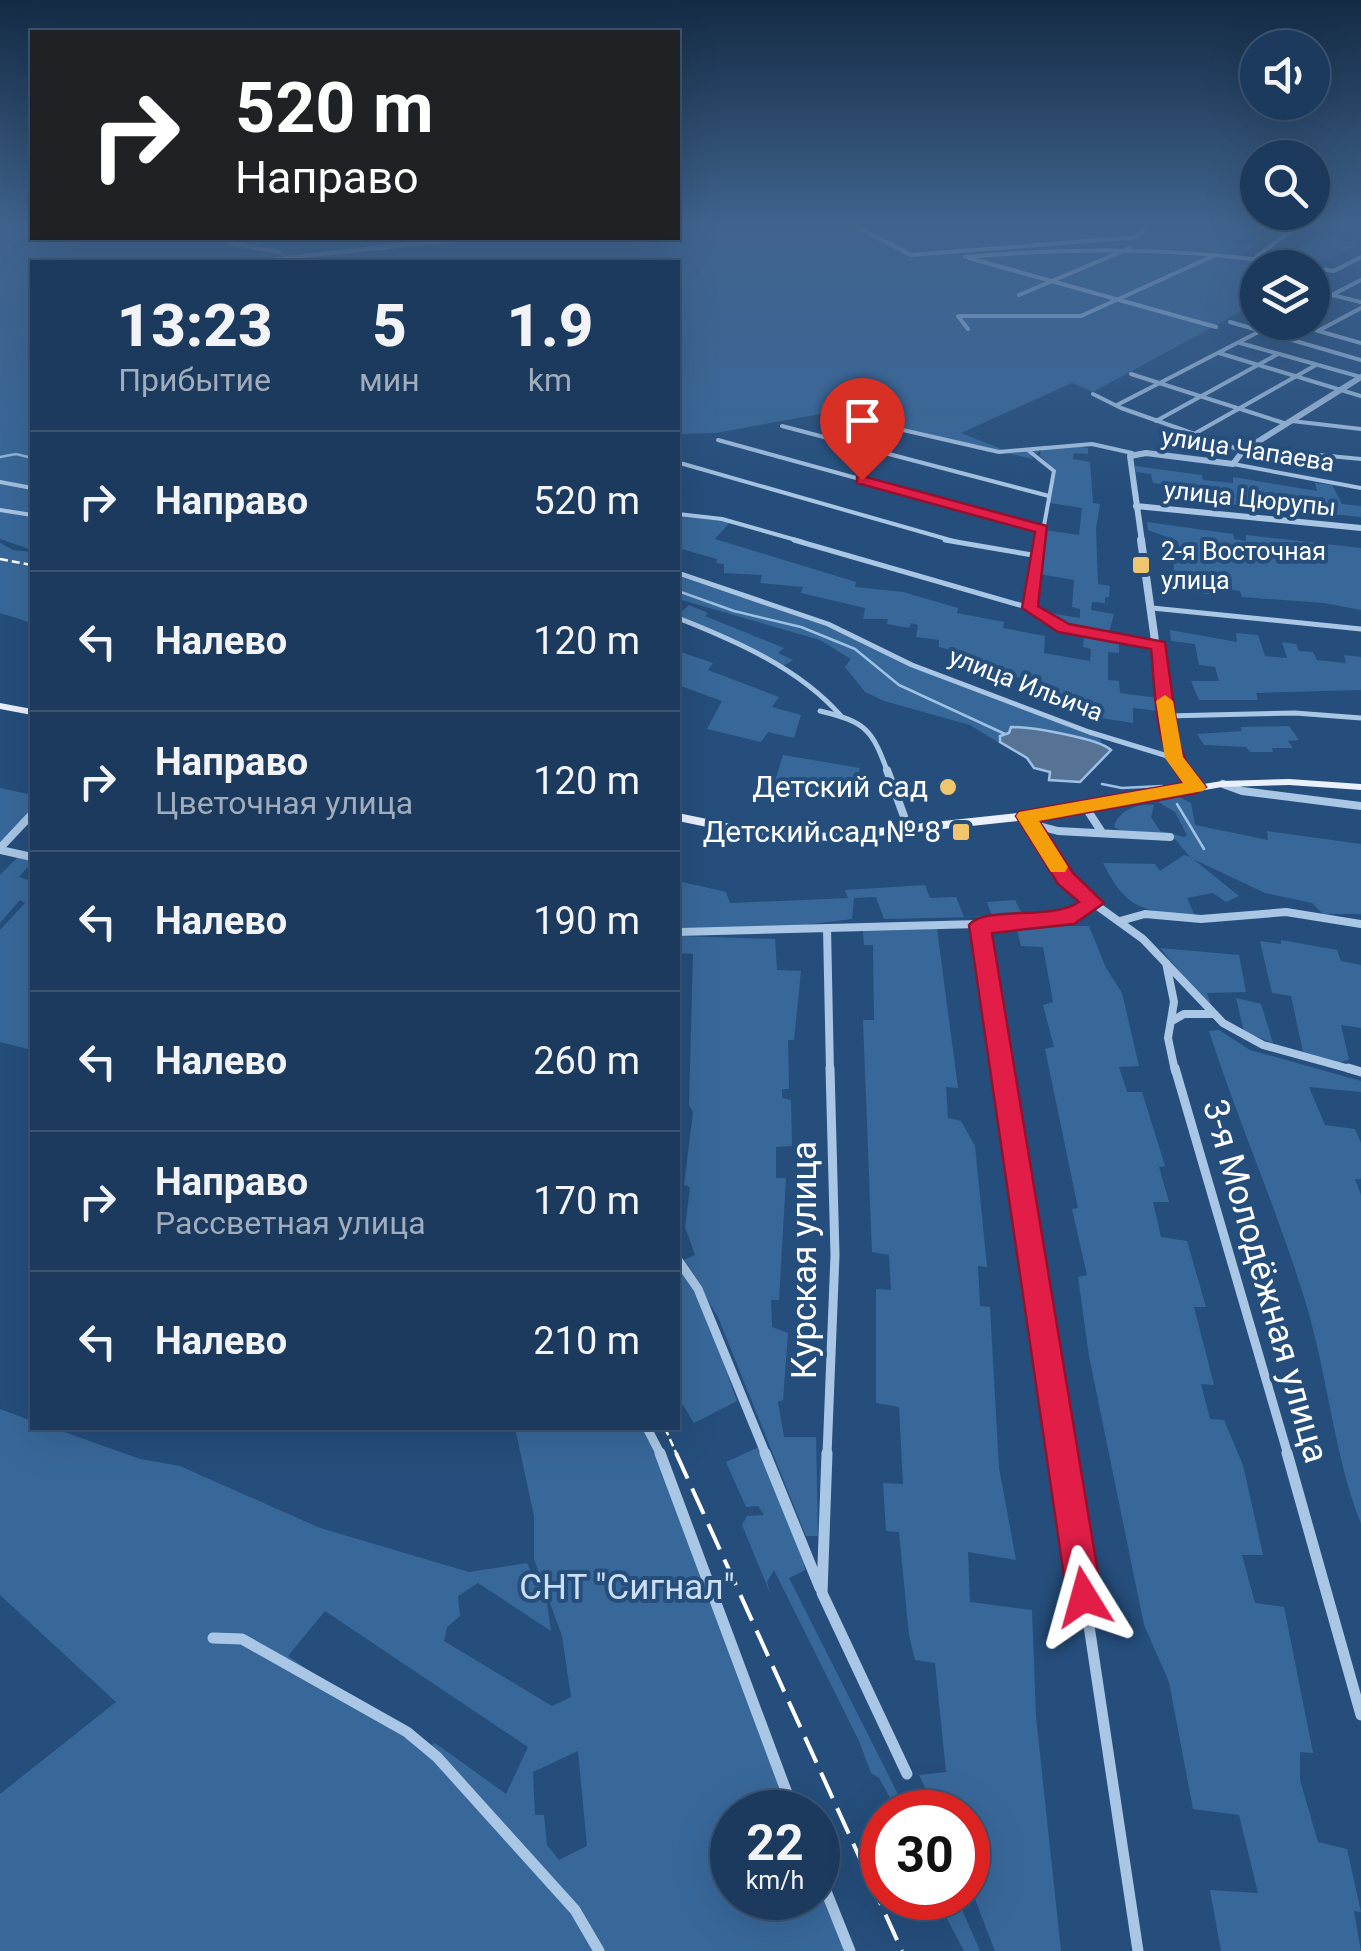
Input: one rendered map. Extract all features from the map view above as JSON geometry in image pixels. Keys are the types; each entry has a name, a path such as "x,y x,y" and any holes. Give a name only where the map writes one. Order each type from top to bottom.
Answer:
{"main road":[{"path":"0,706 30,712"},
{"path":"680,817 781,836 831,837 1028,820 1222,784 1289,782 1361,787"}],"street":[{"path":"968,329 958,316 1083,315"},
{"path":"1174,315 1216,327"},
{"path":"1230,322 1240,325"},
{"path":"1330,334 1360,341"},
{"path":"1116,405 1244,340"},
{"path":"1290,340 1361,360"},
{"path":"1240,342 1361,377"},
{"path":"1219,354 1361,396"},
{"path":"1156,420 1278,354"},
{"path":"1194,434 1316,365"},
{"path":"1131,374 1289,422 1360,430"},
{"path":"1234,464 1245,449 1361,377"},
{"path":"1093,394 1194,434 1245,449 1361,459"},
{"path":"868,422 988,450 1029,451 1092,444 1131,455 1174,758 1196,787"},
{"path":"782,426 1049,496"},
{"path":"718,440 1042,529"},
{"path":"1029,451 1054,471 1030,608"},
{"name":"улица Чапаева","path":"1131,455 1234,464 1361,488"},
{"path":"680,463 960,544 1038,556"},
{"path":"0,482 30,488"},
{"name":"улица Цюрупы","path":"1136,506 1361,528"},
{"path":"0,510 30,515"},
{"path":"680,514 722,519 1030,608 1064,628 1159,645"},
{"name":"улица Ильича","path":"680,574 828,624 912,665 1089,732 1174,758"},
{"path":"1152,608 1361,629"},
{"path":"680,619 794,675 822,694 841,716"},
{"path":"820,710 864,724 874,734 908,830"},
{"path":"1166,716 1294,713 1361,718"},
{"path":"1222,784 1361,806"},
{"path":"1086,808 1101,831"},
{"path":"30,816 0,849 30,856"},
{"path":"1028,820 1058,831 1170,838"},
{"path":"1028,820 1066,879 1166,963 1212,1014 1250,1040 1361,1072"},
{"path":"680,932 1054,921 1074,916 1094,903"},
{"path":"1120,921 1145,914 1201,919 1265,912 1306,914 1361,924"},
{"path":"980,925 1014,1124 1138,1951"},
{"name":"Курская улица","path":"822,1592 835,1255 827,928"},
{"name":"3-я Молодёжная улица","path":"1166,963 1173,983 1169,1025 1178,1079 1228,1240 1361,1715"},
{"path":"1169,1025 1177,1016 1212,1014"},
{"name":"Курская улица","path":"680,1263 698,1289 822,1592 907,1774"},
{"path":"647,1430 660,1452 732,1637 786,1790"},
{"path":"213,1638 242,1639 407,1732 476,1797 575,1910 598,1951"},
{"path":"838,1920 850,1951"}],"green space":[{"path":"0,315 30,315 30,549 0,539"},
{"path":"680,315 1235,315 1093,392 1072,383 961,433 1004,450 1048,445 1031,453 1032,459 900,427 820,414 716,433 680,434"},
{"path":"1088,448 1088,454 1074,453 1073,459 1090,462 1093,503 1100,504 1096,529 1098,584 1110,586 1105,603 1092,602 1091,610 1114,614 1109,632 1057,623 1042,612 1080,618 1080,609 1072,607 1074,580 1039,574 1044,530 1079,535 1082,508 1050,503 1056,471 1040,456 1041,449"},
{"path":"1135,466 1233,483 1233,477 1317,491 1315,483 1332,485 1342,504 1361,506 1361,517 1225,504 1222,496 1166,494 1163,484 1153,483 1151,474 1136,472"},
{"path":"680,516 730,522 715,539 856,582 855,587 903,592 958,608 957,613 1004,622 1003,628 1045,636 1044,653 1090,661 1091,649 1083,647 1084,637 1119,643 1119,653 1108,652 1108,680 1119,681 1120,693 1158,698 1159,711 1133,708 1133,723 1095,717 1095,710 1050,698 1051,686 988,670 989,664 961,660 962,653 939,647 939,640 916,637 918,625 911,623 909,628 887,624 888,619 863,619 865,608 801,593 803,587 760,583 762,575 724,573 724,564 716,563 717,559 680,549"},
{"path":"1147,522 1233,534 1234,539 1246,541 1246,535 1361,548 1361,610 1242,597 1240,591 1219,588 1219,595 1182,591 1182,583 1176,582 1173,562 1182,563 1178,541 1148,530"},
{"path":"0,543 13,550 30,552 30,622 0,613"},
{"path":"680,577 834,628 910,666 1094,736 1101,743 1027,727 998,739 1017,754 970,725 865,692 845,667 851,659 820,640 680,600"},
{"path":"689,605 708,613 705,616 784,648 778,653 793,660 783,666 680,613"},
{"path":"1170,630 1237,642 1236,633 1258,635 1265,656 1287,658 1282,642 1296,644 1299,651 1313,652 1317,660 1346,663 1344,655 1361,657 1361,690 1256,693 1258,700 1199,700 1191,681 1219,681 1215,667 1199,665 1195,644 1171,641"},
{"path":"680,652 713,663 708,670 779,697 772,707 801,715 794,738 768,732 761,742 707,729 722,701 680,686"},
{"path":"1289,726 1299,740 1288,741 1293,748 1272,748 1273,752 1204,745 1197,734 1242,731 1241,727"},
{"path":"783,755 860,768 852,798 774,784"},
{"path":"0,788 30,795 30,811 0,843"},
{"path":"1179,797 1191,803 1195,825 1268,840 1267,831 1361,844 1361,914 1323,914 1312,903 1265,893 1193,859 1239,896 1226,902 1213,893 1187,898 1195,916 1150,910 1129,900 1103,863 1155,864 1160,871 1184,855 1190,857 1174,838 1123,832 1114,827 1116,821 1130,809 1154,805 1151,817 1160,831 1184,837 1187,835 1175,812 1158,802"},
{"path":"21,854 30,855 30,864 19,877 30,880 28,1049 0,1042 0,930 25,903 20,900 0,923 0,875"},
{"path":"680,881 726,892 730,903 848,898 845,890 925,885 930,898 956,897 964,917 992,916 987,902 1015,900 1023,916 884,919 876,897 854,898 852,919 805,925 680,928"},
{"path":"1089,926 1106,968 1122,993 1139,1066 1119,1067 1127,1092 1142,1092 1165,1166 1159,1167 1169,1202 1153,1202 1161,1237 1187,1241 1206,1307 1194,1307 1214,1385 1201,1384 1210,1419 1224,1420 1243,1465 1263,1555 1242,1555 1255,1603 1284,1607 1313,1753 1300,1752 1300,1780 1318,1842 1347,1849 1361,1912 1354,1911 1361,1951 1221,1951 1210,1890 1258,1893 1239,1815 1193,1809 1169,1682 1144,1625 1089,1356 1078,1277 1087,1275 1072,1209 1078,1208 1045,1049 1054,1047 1043,1005 1053,1002 1043,947 1021,946 1017,930"},
{"path":"937,929 958,1088 946,1087 948,1118 961,1121 975,1146 987,1267 978,1266 980,1306 990,1307 999,1468 1016,1560 968,1552 970,1602 1032,1610 1036,1717 1061,1951 995,1951 983,1920 990,1920 990,1790 926,1790 919,1775 946,1772 935,1663 915,1660 899,1532 886,1531 883,1483 903,1484 899,1407 876,1403 876,1289 891,1290 889,1255 872,1252 863,1020 874,1020 873,945 864,945 863,931"},
{"path":"680,936 775,939 777,970 801,971 794,1040 788,1040 789,1089 782,1089 782,1098 791,1100 792,1146 776,1147 776,1178 786,1178 779,1300 771,1300 772,1327 788,1333 783,1400 778,1402 784,1437 816,1437 818,1536 806,1536 718,1317 683,1260 695,1255 685,1227 690,1187 684,1185 693,1112 689,1105 693,954 680,953"},
{"path":"1281,940 1337,950 1341,961 1361,965 1361,1028 1341,1025 1349,1060 1340,1062 1303,1052 1291,996 1272,993 1260,941 1281,944"},
{"path":"1160,948 1239,955 1246,992 1207,993 1213,1011"},
{"path":"1236,998 1261,1004 1273,1043 1244,1032"},
{"path":"1219,1030 1250,1050 1361,1081 1361,1092 1309,1087 1325,1125 1355,1129 1361,1143 1361,1179 1355,1179 1361,1195 1361,1524 1344,1471 1307,1307 1209,1031"},
{"path":"680,1272 705,1313 737,1401 694,1423 680,1400"},
{"name":"СНТ \"Сигнал\"","path":"0,1409 30,1420 30,1430 59,1430 140,1459 180,1466 320,1528 469,1572 527,1563 547,1604 551,1631 478,1583 458,1596 460,1616 447,1627 444,1641 552,1706 571,1697 562,1636 534,1559 534,1516 515,1430 645,1430 656,1450 782,1790 710,1790 710,1920 832,1920 845,1951 0,1951 0,1794 116,1702 0,1595","holes":["325,1611 528,1747 506,1794 435,1743 424,1750 288,1656","578,1751 587,1846 559,1860 547,1845 544,1815 535,1815 533,1772"]},
{"path":"759,1447 804,1563 805,1570 789,1578 896,1790 886,1790 871,1773 774,1570 767,1582 770,1593 742,1525 747,1516 764,1515 758,1506 746,1507 726,1462"},
{"path":"948,1920 967,1920 980,1951 964,1951"}],"shaded area":[{"path":"1011,727 1079,737 1111,750 1080,782 1049,780 1050,772 1034,768 1027,758 1000,742 1000,736 1009,733"}],"waterway":[{"path":"0,457 16,454 30,458"},
{"path":"680,592 734,611 801,627 855,649 899,685 1005,734"},
{"path":"1102,784 1122,788 1162,786"},
{"path":"1177,804 1204,849"}],"railway":[{"path":"0,559 30,565"},
{"path":"666,1430 677,1455"},
{"path":"676,1453 902,1951"}],"slow traffic":[{"path":"1058,867 1026,816 1196,787 1174,758 1165,701"}],"place":[{"name":"2-я Восточная улица","path":"1141,565"},
{"name":"Детский сад","path":"948,787"},
{"name":"Детский сад № 8","path":"961,832"}],"route":[{"path":"862,480 1042,529 1030,608 1064,628 1159,645 1174,758 1196,787 1026,816 1066,879 1094,903 1074,916 1054,921 980,925 1014,1124 1084,1597"}]}
